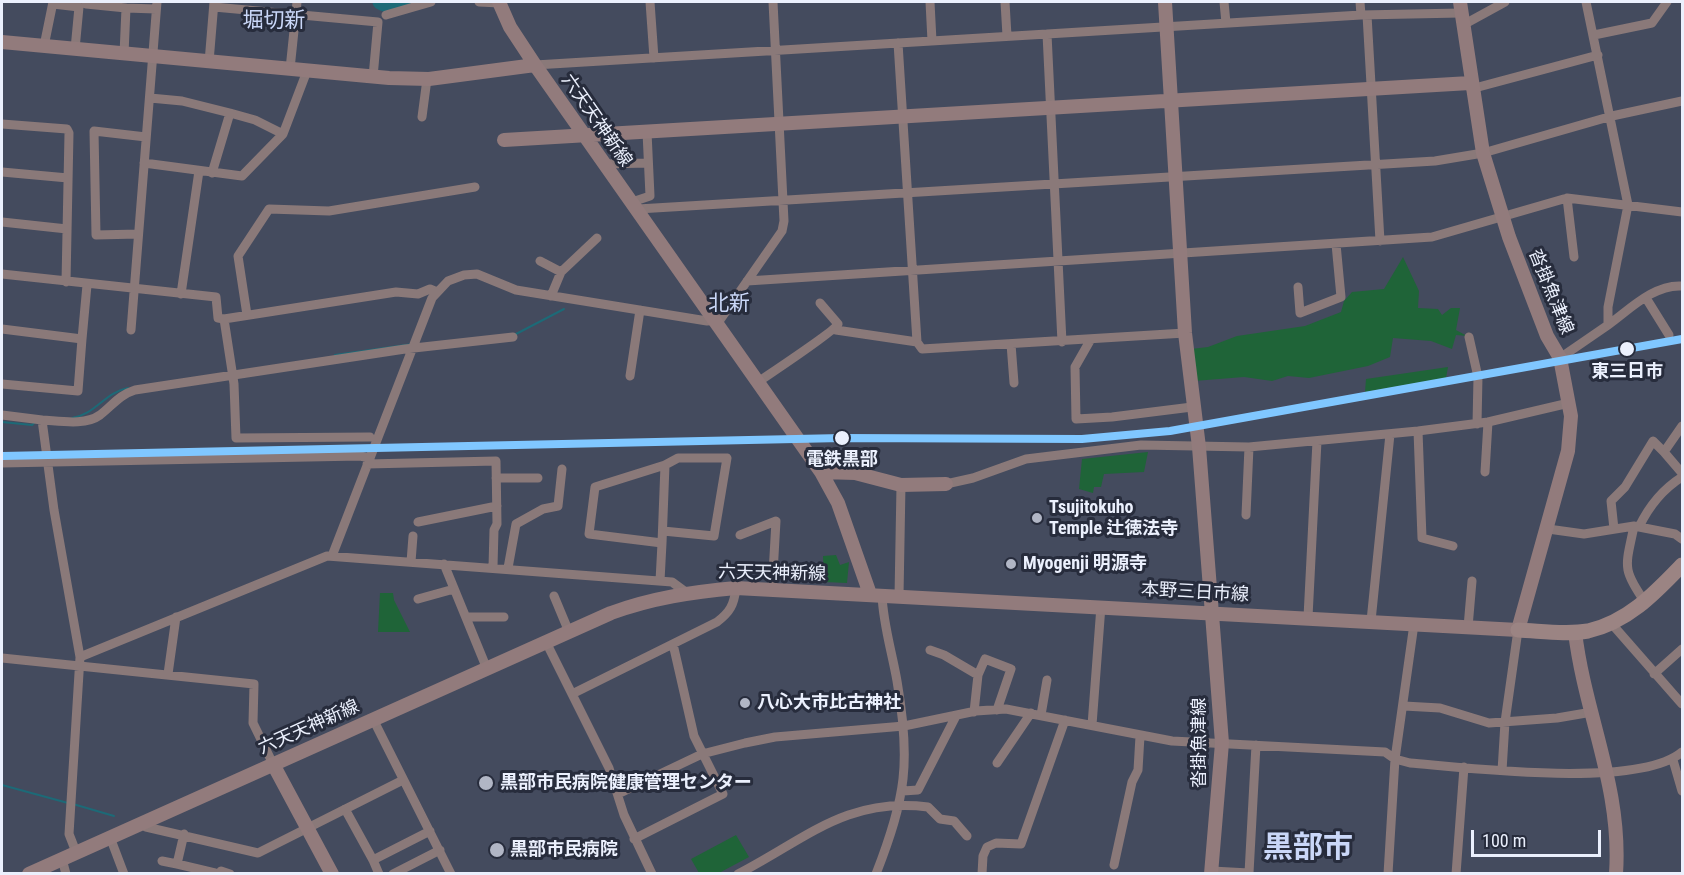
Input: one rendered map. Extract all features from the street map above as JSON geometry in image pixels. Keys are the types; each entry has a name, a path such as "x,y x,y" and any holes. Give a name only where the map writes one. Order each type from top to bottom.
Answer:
{"main road":[{"name":"六天天神新線","path":"29,873 546,642 639,603 687,592 736,588 876,595 838,503 821,472 535,65 510,27 500,2"},
{"name":"沓掛魚津線","path":"1165,2 1178,175 1185,333 1213,613 1222,743 1212,872"},
{"name":"沓掛魚津線","path":"1461,13 1482,153 1502,216 1547,336 1560,358 1569,403 1571,426 1568,451 1518,630"},
{"path":"2,42 373,77 427,79 535,65"},
{"path":"504,140 1373,89 1471,86"},
{"path":"821,472 855,473 901,485 946,484"},
{"path":"1518,630 1575,632 1611,623 1645,602 1683,566"},
{"name":"本野三日市線","path":"876,595 1518,630"},
{"path":"1575,632 1579,665 1609,774 1616,819 1616,873"},
{"path":"273,764 332,873"}],"street":[{"path":"290,69 297,2"},
{"path":"386,15 431,2"},
{"path":"479,2 500,2"},
{"path":"650,2 654,58"},
{"path":"332,556 412,350 437,292 448,280 477,274 516,290 716,321 782,231 784,221 773,2"},
{"path":"930,2 932,41"},
{"path":"1005,2 1007,36"},
{"path":"1224,2 1226,23"},
{"path":"1360,2 1364,15 1373,89 1380,241"},
{"path":"535,65 1364,15 1461,13 1505,2"},
{"path":"1586,2 1628,205 1608,307 1608,325"},
{"path":"1594,35 1652,23 1667,2"},
{"path":"44,46 53,3 126,8 156,5 154,57 131,330"},
{"path":"75,49 84,4"},
{"path":"209,62 214,4 378,22 373,77"},
{"path":"124,54 126,8"},
{"path":"1047,34 1062,342"},
{"path":"897,43 917,342 922,349 1185,333"},
{"path":"1471,86 1598,55"},
{"path":"144,163 242,176 283,134 307,71"},
{"path":"422,117 427,79"},
{"path":"150,99 182,101 230,113 255,120 283,134"},
{"path":"635,206 1435,161 1482,153 1611,116 1683,101"},
{"path":"212,172 230,113"},
{"path":"2,124 67,129 69,133 66,282"},
{"path":"138,234 96,235 94,131 146,137"},
{"path":"635,206 650,196 647,132"},
{"path":"605,164 648,163"},
{"path":"181,294 199,171"},
{"path":"2,172 68,178"},
{"path":"247,315 238,256 268,209 329,211 475,188"},
{"path":"1567,198 1574,257"},
{"path":"747,281 1432,237 1567,198 1683,212"},
{"path":"2,222 67,229"},
{"path":"551,296 561,272 597,238"},
{"path":"1300,313 1341,297 1336,244"},
{"path":"540,261 561,272"},
{"path":"2,274 133,290 216,297 218,318 224,319 396,292 418,294 430,289 437,292"},
{"path":"2,384 78,391 87,285"},
{"path":"1560,358 1646,298 1672,285 1683,286"},
{"path":"1298,287 1300,324"},
{"path":"1646,298 1669,335"},
{"path":"820,303 838,324 836,330"},
{"path":"630,376 640,310"},
{"path":"224,319 233,376 236,438 370,437"},
{"path":"2,329 82,339"},
{"path":"758,382 807,346 836,330 917,342"},
{"path":"2,415 42,420 88,420 98,416 122,394 135,390 513,337"},
{"path":"1469,337 1478,377 1477,424"},
{"path":"1091,339 1074,367 1076,419 1192,407"},
{"path":"1011,344 1014,383"},
{"path":"946,484 973,478 1026,459 1141,446 1249,447 1390,434 1477,424 1569,403"},
{"path":"42,420 79,660 69,834 76,852"},
{"path":"1485,472 1488,422"},
{"path":"1664,452 1682,426"},
{"path":"1418,431 1422,538 1453,546"},
{"path":"1371,621 1390,434"},
{"path":"1308,617 1317,441"},
{"path":"1614,529 1611,501 1625,488 1653,441 1683,475 1670,484 1636,526 1625,568 1629,579 1645,602"},
{"path":"1246,515 1249,447"},
{"path":"2,463 360,456 369,461 496,461 497,506 493,567"},
{"path":"662,543 589,534 595,487 665,465 678,458 727,459 714,536 663,531"},
{"path":"660,581 665,465"},
{"path":"508,568 516,524 543,509 558,506 562,469"},
{"path":"496,478 538,478"},
{"path":"899,596 901,485"},
{"path":"418,522 497,506"},
{"path":"740,535 776,521 772,591"},
{"path":"1548,529 1584,534 1636,526 1675,534 1683,539"},
{"path":"411,562 413,536"},
{"path":"79,660 176,617 332,556 672,582 687,592"},
{"path":"444,564 487,669"},
{"path":"1468,627 1472,581"},
{"path":"572,694 717,622 728,613 734,603 736,588"},
{"path":"418,599 454,589"},
{"path":"876,595 884,621 904,726 906,756 900,807 876,873"},
{"path":"554,596 569,632"},
{"path":"1092,725 1101,606"},
{"path":"168,674 176,617"},
{"path":"466,617 504,618"},
{"path":"1611,623 1683,704"},
{"path":"1388,873 1395,759 1414,624"},
{"path":"1502,771 1505,722 1518,630"},
{"path":"546,642 609,768 634,838 652,873"},
{"path":"634,838 723,794 694,736 673,644"},
{"path":"1654,674 1683,649"},
{"path":"930,650 944,655 978,675"},
{"path":"2,658 79,660 254,684 253,723 273,764"},
{"path":"974,712 978,675 985,659 1011,669 997,710"},
{"path":"997,763 1036,714 1047,680"},
{"path":"1404,706 1440,708 1489,723 1557,718 1592,712"},
{"path":"618,794 702,754 776,737 904,726 974,712 997,710 1036,714 1172,741 1385,752 1395,759 1502,771 1609,774 1673,760 1683,752"},
{"path":"903,791 918,790 956,716"},
{"path":"373,719 451,873"},
{"path":"982,873 983,856 987,847 996,843 1021,844 1065,720"},
{"path":"1114,866 1132,782 1138,770 1140,736"},
{"path":"1212,872 1254,873 1256,745"},
{"path":"1673,760 1683,791"},
{"path":"1456,873 1464,768"},
{"path":"141,822 146,827 258,853 307,826 403,780"},
{"path":"738,873 782,850 821,824 845,814 883,807 911,805 928,807 940,819 954,820 967,836"},
{"path":"345,809 378,873"},
{"path":"373,860 430,831"},
{"path":"177,864 184,834"},
{"path":"111,837 124,873"},
{"path":"393,873 440,850"},
{"path":"62,859 66,873"},
{"path":"162,861 222,872"}],"green space":[{"path":"1403,257 1419,291 1418,308 1438,309 1442,315 1451,308 1460,308 1456,330 1467,336 1456,335 1452,349 1431,341 1393,338 1390,357 1368,366 1309,378 1288,376 1272,381 1244,377 1194,381 1191,349 1208,347 1237,336 1305,326 1341,312 1344,301 1352,292 1384,289"},
{"path":"1448,367 1446,378 1365,392 1366,379"},
{"path":"1148,452 1144,472 1104,474 1101,487 1094,487 1093,493 1079,489 1082,459"},
{"path":"836,555 840,565 849,562 847,583 824,582 823,556"},
{"path":"380,593 393,593 394,600 410,632 378,632"},
{"path":"736,835 749,857 719,873 699,873 691,859"}],"waterway":[{"path":"380,2 397,6 414,2"},
{"path":"516,334 564,309"},
{"path":"335,355 413,344"},
{"path":"72,418 87,413 113,394 128,388"},
{"path":"2,422 32,425 35,422"},
{"path":"2,785 68,803"},
{"path":"73,804 114,816"}],"transit line":[{"path":"2,456 842,438 1082,439 1170,431 1682,339"}],"place":[{"name":"東三日市","path":"1627,349"},
{"name":"電鉄黒部","path":"842,438"},
{"name":"Tsujitokuho Temple 辻徳法寺","path":"1037,518"},
{"name":"Myogenji 明源寺","path":"1011,564"},
{"name":"八心大市比古神社","path":"745,703"},
{"name":"黒部市民病院健康管理センター","path":"486,783"},
{"name":"黒部市民病院","path":"497,850"}],"district":[{"name":"堀切新","path":"274,22"},
{"name":"北新","path":"729,305"},
{"name":"黒部市","path":"1308,849"}]}
